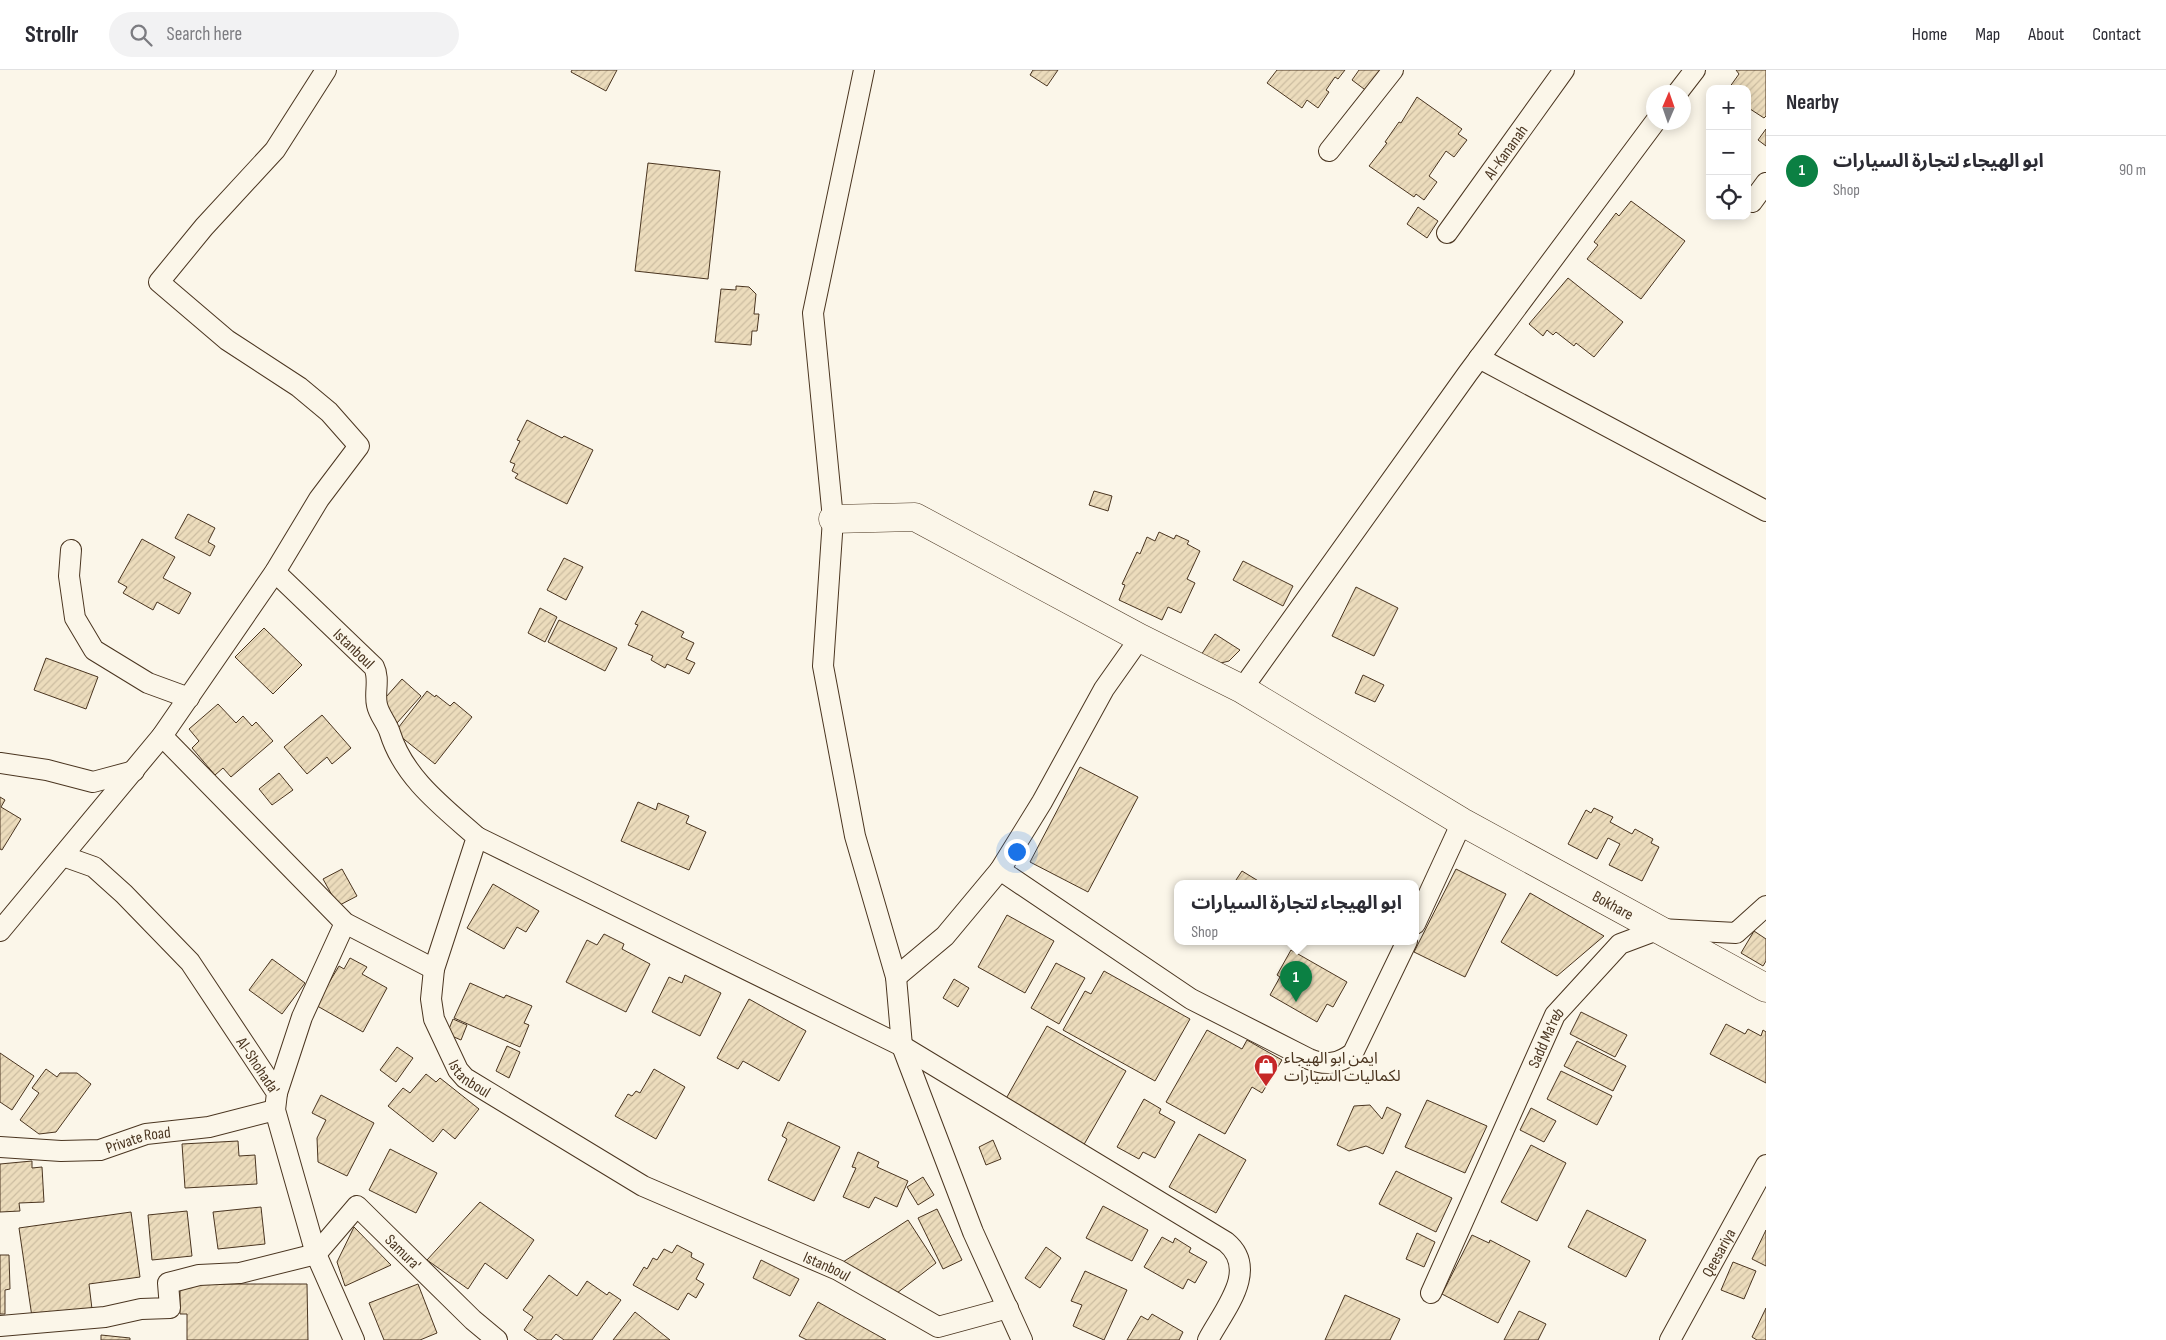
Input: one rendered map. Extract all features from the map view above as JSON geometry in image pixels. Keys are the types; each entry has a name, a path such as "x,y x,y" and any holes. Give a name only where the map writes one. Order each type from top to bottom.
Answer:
{"street":[{"path":"0,931 162,736 275,572 319,499 359,446 330,412 299,387 227,340 159,282 204,227 275,150 326,70"},
{"path":"864,70 812,313 833,519 823,666 855,836 896,977 902,1046 973,1232 1022,1340"},
{"path":"1330,151 1393,70"},
{"name":"Al-Kananah","path":"1447,233 1564,70"},
{"path":"1683,85 1695,70"},
{"path":"1242,689 1479,358 1649,130"},
{"path":"1752,202 1766,183"},
{"path":"1479,358 1766,511"},
{"name":"Bokhare","path":"833,519 915,517 1140,638 1242,689 1462,822 1766,988"},
{"path":"71,550 69,576 75,618 94,650 148,683 189,698"},
{"name":"Istanboul","path":"275,572 373,667 376,674 377,705 394,747 418,784 477,838 434,969 431,999 434,1019 458,1070 472,1083 643,1186 838,1270 934,1334 1008,1308"},
{"path":"896,977 945,936 1000,870 1042,802 1104,689 1140,638"},
{"path":"162,736 345,923 434,969"},
{"path":"0,763 47,770 93,782 134,770"},
{"path":"1419,915 1462,822"},
{"path":"477,838 902,1046 1230,1246 1239,1260 1240,1277 1208,1340"},
{"name":"Al-Shohada'","path":"63,856 94,867 124,894 185,957 276,1102 316,1254 354,1340"},
{"path":"1000,870 1191,998 1320,1064 1338,1062 1354,1053 1405,945"},
{"name":"Sadd Ma'reb","path":"1431,1293 1556,1015 1620,944 1660,929 1736,933 1766,906"},
{"path":"276,1102 302,1017 345,923"},
{"name":"Private Road","path":"0,1147 60,1151 100,1150 146,1134 209,1126 276,1102"},
{"name":"Qeesariya","path":"1670,1340 1766,1165"},
{"name":"Samura'","path":"316,1254 357,1206 473,1320 497,1340"},
{"path":"0,1326 104,1317 141,1308 170,1308 168,1283 198,1275 240,1273 316,1254"}],"building":[{"path":"572,70 617,70 606,91 571,72"},
{"path":"1033,70 1058,70 1047,86 1030,75"},
{"path":"1277,70 1345,70 1338,79 1335,77 1326,90 1329,92 1318,108 1307,100 1302,108 1267,83"},
{"path":"1359,70 1384,70 1368,92 1352,80"},
{"path":"1736,70 1766,70 1766,116 1764,118 1751,110 1751,85 1731,85 1739,74"},
{"path":"1417,97 1462,129 1458,134 1467,140 1454,157 1446,151 1429,176 1437,182 1424,200 1416,194 1414,197 1369,166 1387,143 1385,142 1399,122 1401,123"},
{"path":"1766,129 1766,146 1758,140"},
{"path":"648,163 720,171 708,279 635,271"},
{"path":"1631,201 1685,241 1641,299 1587,259 1598,245 1594,242 1616,213 1619,216"},
{"path":"1418,207 1438,221 1427,238 1407,224"},
{"path":"1568,278 1623,322 1594,357 1576,343 1574,346 1556,332 1553,335 1547,330 1543,336 1529,324"},
{"path":"736,286 749,287 756,294 754,314 759,314 757,331 752,331 751,345 715,342 721,289 736,290"},
{"path":"527,420 562,438 564,436 593,450 567,504 515,478 518,474 512,471 515,464 510,462 520,441 517,440"},
{"path":"1094,491 1112,496 1108,511 1089,505"},
{"path":"188,514 215,528 208,542 215,546 210,556 175,538"},
{"path":"1159,532 1174,539 1176,535 1189,541 1187,544 1200,551 1187,579 1195,583 1181,613 1168,607 1162,620 1119,600 1125,585 1122,584 1137,552 1140,554 1147,537 1155,541"},
{"path":"142,539 175,557 163,578 191,593 179,614 157,602 153,610 123,593 127,587 118,582"},
{"path":"564,558 583,567 566,600 547,590"},
{"path":"1243,561 1293,586 1283,606 1233,580"},
{"path":"1356,587 1398,608 1374,656 1332,636"},
{"path":"540,608 557,617 545,642 528,633"},
{"path":"642,611 684,632 681,637 694,643 686,659 695,663 689,674 667,664 665,668 651,660 653,656 628,645 638,625 635,624"},
{"path":"559,620 617,648 605,671 548,642"},
{"path":"264,628 302,665 273,694 235,657"},
{"path":"1215,634 1240,650 1229,661 1221,663 1199,658"},
{"path":"46,658 98,677 86,709 34,690"},
{"path":"1363,675 1384,685 1375,702 1355,693"},
{"path":"402,679 421,696 397,723 378,706"},
{"path":"427,691 435,697 436,695 450,706 454,702 472,717 435,764 395,732"},
{"path":"218,704 236,723 243,716 252,726 256,722 273,741 231,777 223,768 215,775 192,748 199,741 189,729"},
{"path":"322,715 351,748 332,764 327,757 307,774 284,747"},
{"path":"1080,767 1138,797 1088,892 1030,862"},
{"path":"279,773 293,790 272,805 259,789"},
{"path":"0,797 5,800 1,807 21,819 2,850 0,849"},
{"path":"638,802 656,810 658,803 689,816 686,823 706,832 689,870 621,841"},
{"path":"1594,808 1613,817 1610,822 1632,834 1635,829 1653,839 1651,843 1659,847 1642,881 1609,865 1620,844 1608,838 1597,859 1568,844 1586,810 1591,813"},
{"path":"342,869 357,896 338,906 323,879"},
{"path":"1456,869 1506,894 1465,977 1414,952"},
{"path":"1242,871 1257,880 1236,880"},
{"path":"493,884 539,911 526,932 517,927 504,949 467,928"},
{"path":"1530,893 1604,936 1557,976 1501,942"},
{"path":"1007,915 1054,941 1025,993 978,967"},
{"path":"1754,931 1766,939 1766,961 1763,966 1741,953"},
{"path":"604,934 624,944 622,949 650,964 626,1012 566,982 587,940 597,945"},
{"path":"1291,950 1347,982 1333,1007 1327,1004 1317,1022 1270,995 1280,977 1277,975"},
{"path":"350,958 367,967 362,974 387,988 363,1032 312,1003 323,984 327,986 339,966 344,969"},
{"path":"272,959 305,983 282,1014 249,990"},
{"path":"1056,963 1085,978 1059,1024 1031,1008"},
{"path":"1104,971 1190,1019 1155,1081 1063,1030 1085,991 1091,994"},
{"path":"685,975 721,993 700,1036 652,1012 669,977 682,983"},
{"path":"954,979 969,988 958,1007 943,998"},
{"path":"470,983 504,998 506,995 532,1006 524,1023 529,1025 520,1047 454,1018"},
{"path":"749,999 806,1031 779,1081 743,1061 738,1069 717,1058"},
{"path":"1581,1012 1627,1035 1615,1057 1570,1034"},
{"path":"453,1019 467,1025 461,1040 447,1034"},
{"path":"1726,1024 1745,1034 1748,1029 1761,1036 1763,1030 1766,1032 1766,1083 1710,1054"},
{"path":"1047,1026 1126,1071 1082,1148 1003,1104"},
{"path":"1207,1030 1242,1049 1247,1040 1282,1060 1262,1093 1252,1087 1225,1134 1166,1102"},
{"path":"1577,1041 1626,1066 1613,1091 1564,1066"},
{"path":"507,1046 520,1052 509,1078 496,1071"},
{"path":"397,1047 413,1058 396,1082 380,1070"},
{"path":"0,1053 34,1076 12,1110 0,1102"},
{"path":"46,1069 57,1077 60,1073 77,1073 91,1084 56,1132 39,1134 20,1120 39,1093 32,1088"},
{"path":"654,1069 685,1087 656,1139 615,1116 628,1094 632,1096 636,1091 640,1093"},
{"path":"1561,1071 1612,1096 1597,1125 1547,1099"},
{"path":"426,1074 436,1082 440,1078 479,1109 455,1139 443,1129 433,1142 388,1106 403,1088 410,1093"},
{"path":"321,1095 374,1123 347,1176 318,1162 317,1138 326,1120 312,1113"},
{"path":"1144,1099 1161,1109 1159,1113 1175,1122 1155,1158 1143,1152 1139,1159 1117,1147"},
{"path":"1427,1100 1487,1126 1465,1173 1405,1147"},
{"path":"1370,1105 1382,1119 1387,1107 1401,1114 1383,1154 1366,1146 1349,1151 1337,1145 1354,1106"},
{"path":"1531,1108 1556,1121 1544,1142 1520,1130"},
{"path":"788,1122 840,1147 814,1201 768,1180 787,1139 782,1136"},
{"path":"1199,1134 1246,1160 1216,1213 1169,1187"},
{"path":"993,1140 1001,1159 986,1165 979,1147"},
{"path":"238,1141 239,1156 255,1155 257,1184 185,1188 182,1144"},
{"path":"1531,1145 1566,1163 1537,1221 1501,1202"},
{"path":"390,1149 437,1173 416,1213 369,1190"},
{"path":"858,1152 879,1162 877,1167 908,1181 897,1207 875,1197 869,1208 843,1197 856,1168 852,1167"},
{"path":"32,1161 32,1168 42,1167 44,1202 19,1203 20,1211 0,1212 0,1164"},
{"path":"1396,1171 1452,1198 1436,1232 1379,1204"},
{"path":"923,1177 934,1195 918,1205 907,1187"},
{"path":"480,1202 534,1240 507,1279 485,1263 468,1289 427,1260"},
{"path":"1103,1206 1148,1230 1132,1261 1086,1238"},
{"path":"261,1207 265,1244 218,1249 213,1212"},
{"path":"937,1209 962,1260 943,1269 918,1218"},
{"path":"1587,1210 1646,1240 1626,1277 1568,1247"},
{"path":"187,1211 192,1256 152,1260 148,1215"},
{"path":"131,1212 140,1277 89,1284 92,1309 32,1317 19,1228"},
{"path":"908,1220 936,1263 897,1293 843,1262"},
{"path":"354,1227 391,1265 345,1286 337,1262"},
{"path":"1766,1230 1766,1266 1752,1259"},
{"path":"1417,1233 1435,1242 1424,1267 1406,1259"},
{"path":"1472,1235 1489,1243 1490,1240 1530,1261 1498,1323 1442,1294"},
{"path":"1162,1237 1173,1243 1175,1238 1191,1248 1189,1252 1207,1262 1195,1283 1188,1279 1183,1289 1144,1267"},
{"path":"677,1245 692,1253 691,1257 704,1264 696,1279 704,1284 696,1298 688,1293 678,1310 633,1285 644,1267 647,1269 653,1258 657,1260 664,1249 672,1253"},
{"path":"1046,1247 1061,1258 1040,1288 1025,1278"},
{"path":"0,1255 9,1255 10,1289 5,1290 5,1314 0,1314"},
{"path":"761,1260 799,1279 790,1296 753,1278"},
{"path":"1733,1262 1756,1271 1744,1299 1721,1290"},
{"path":"1085,1271 1127,1290 1104,1340 1073,1326 1082,1305 1071,1301"},
{"path":"549,1275 577,1296 587,1281 607,1295 609,1292 621,1300 592,1340 564,1340 556,1334 551,1340 538,1340 524,1330 533,1317 523,1310"},
{"path":"180,1284 307,1284 308,1340 187,1340 187,1314 180,1314"},
{"path":"418,1284 437,1333 420,1340 384,1340 369,1303"},
{"path":"1345,1295 1400,1319 1390,1340 1325,1340"},
{"path":"818,1302 886,1340 807,1340 799,1336"},
{"path":"1766,1308 1766,1340 1757,1340 1752,1337"},
{"path":"1519,1311 1546,1324 1538,1340 1504,1340"},
{"path":"635,1312 670,1340 613,1340"},
{"path":"1152,1314 1183,1332 1179,1340 1127,1340 1141,1316 1148,1320"},
{"path":"101,1335 130,1338 130,1340 101,1340"}],"place":[{"name":"ابو الهيجاء لتجارة السيارات","path":"1296,1002"},
{"name":"ايمن ابو الهيجاء لكماليات السيارات","path":"1266,1087"}]}
